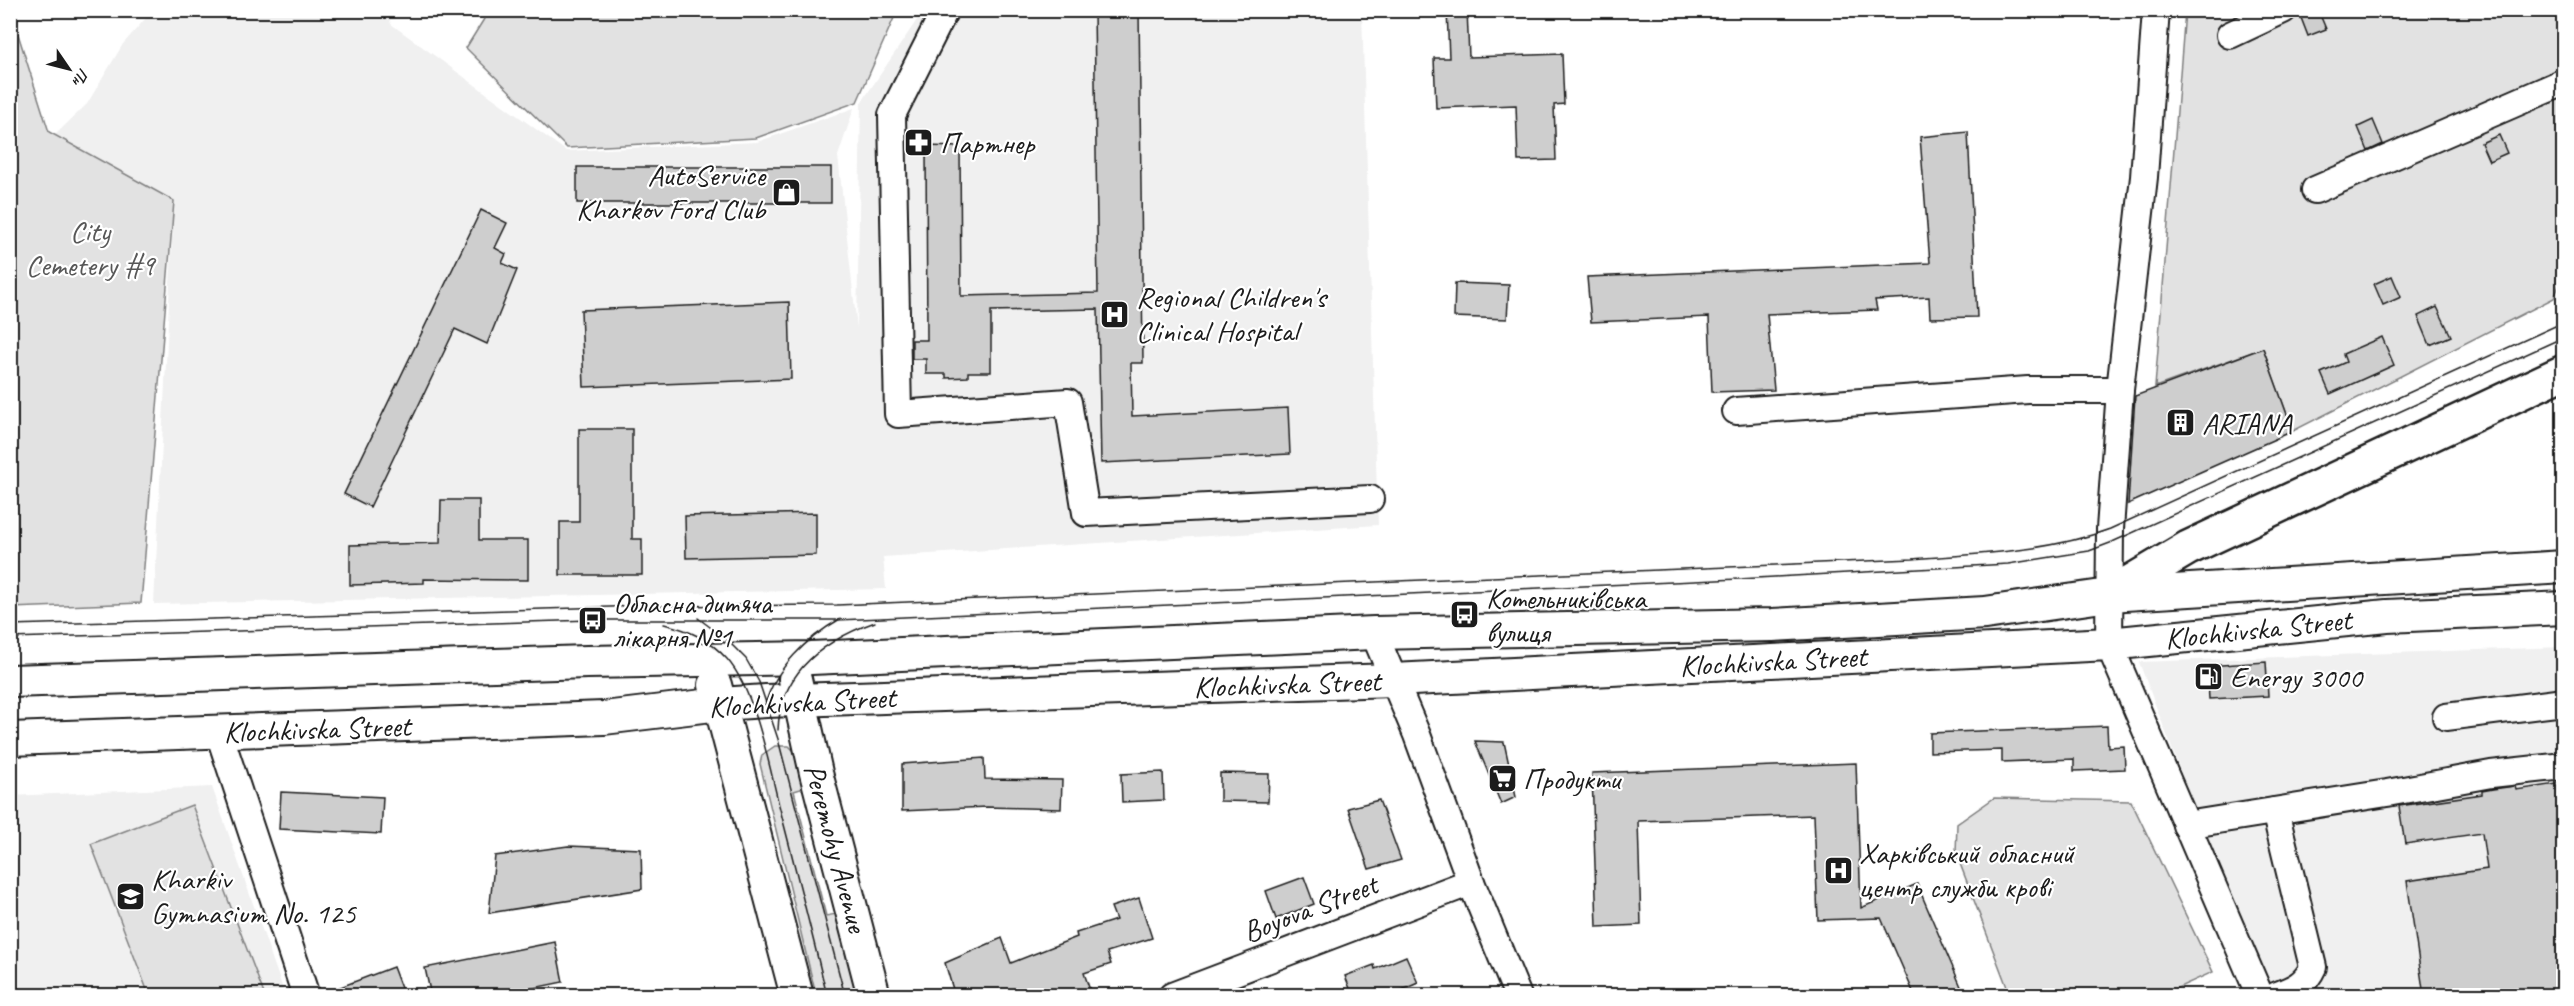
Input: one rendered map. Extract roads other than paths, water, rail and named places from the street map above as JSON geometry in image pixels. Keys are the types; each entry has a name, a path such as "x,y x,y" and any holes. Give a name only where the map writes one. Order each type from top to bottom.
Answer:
{"highway":[{"path":"2109,596 2188,548 2564,372"}],"main road":[{"name":"Klochkivska Street","path":"10,681 587,662 709,661 1374,633 1772,625 1985,613 2109,596 2564,567"},
{"name":"Klochkivska Street","path":"10,739 604,718 720,704 798,700 1393,680 2109,644 2387,616 2564,608"},
{"name":"Peremohy Avenue","path":"792,658 798,700 874,996"},
{"path":"709,661 797,996"}],"street":[{"path":"945,10 892,115 898,414 1068,402 1086,513 1370,499"},
{"path":"2156,10 2144,177 2120,390 2110,529 2109,644 2260,996"},
{"path":"2230,35 2283,10"},
{"path":"2315,190 2564,82"},
{"path":"1736,411 2028,390 2120,390"},
{"path":"1374,633 1417,735 1471,882 1518,996"},
{"path":"2446,717 2564,702"},
{"path":"219,733 306,996"},
{"path":"2186,825 2491,774 2564,766"},
{"path":"2275,811 2313,967 2308,978 2299,986 2275,996"},
{"name":"Boyova Street","path":"1172,996 1471,882"}],"tram line":[{"path":"10,625 643,606 837,605 1913,559 2013,551 2062,543 2110,529 2564,322"},
{"path":"10,638 592,620 838,620 1739,579 2008,564 2089,551 2110,543 2564,337"},
{"path":"698,618 726,639 746,659 759,682 778,739 845,996"},
{"path":"765,705 776,679 794,655 816,635 840,619"},
{"path":"778,730 787,691 796,675 808,661 839,638 875,622"},
{"path":"664,624 690,632 713,646 727,659 746,690 766,751 827,996"}],"place":[{"name":"Партнер","path":"919,143"},
{"name":"AutoService Kharkov Ford Club","path":"786,192"},
{"name":"Regional Children's Clinical Hospital","path":"1115,314"},
{"name":"ARIANA","path":"2181,423"},
{"name":"Котельниківська вулиця","path":"1465,615"},
{"name":"Обласна дитяча лікарня №1","path":"592,620"},
{"name":"Energy 3000","path":"2209,677"},
{"name":"Продукти","path":"1502,779"},
{"name":"Харківський обласний центр служби крові","path":"1838,870"},
{"name":"Kharkiv Gymnasium No. 125","path":"130,896"}],"park label":[{"name":"City Cemetery #9","path":"90,248"}]}
